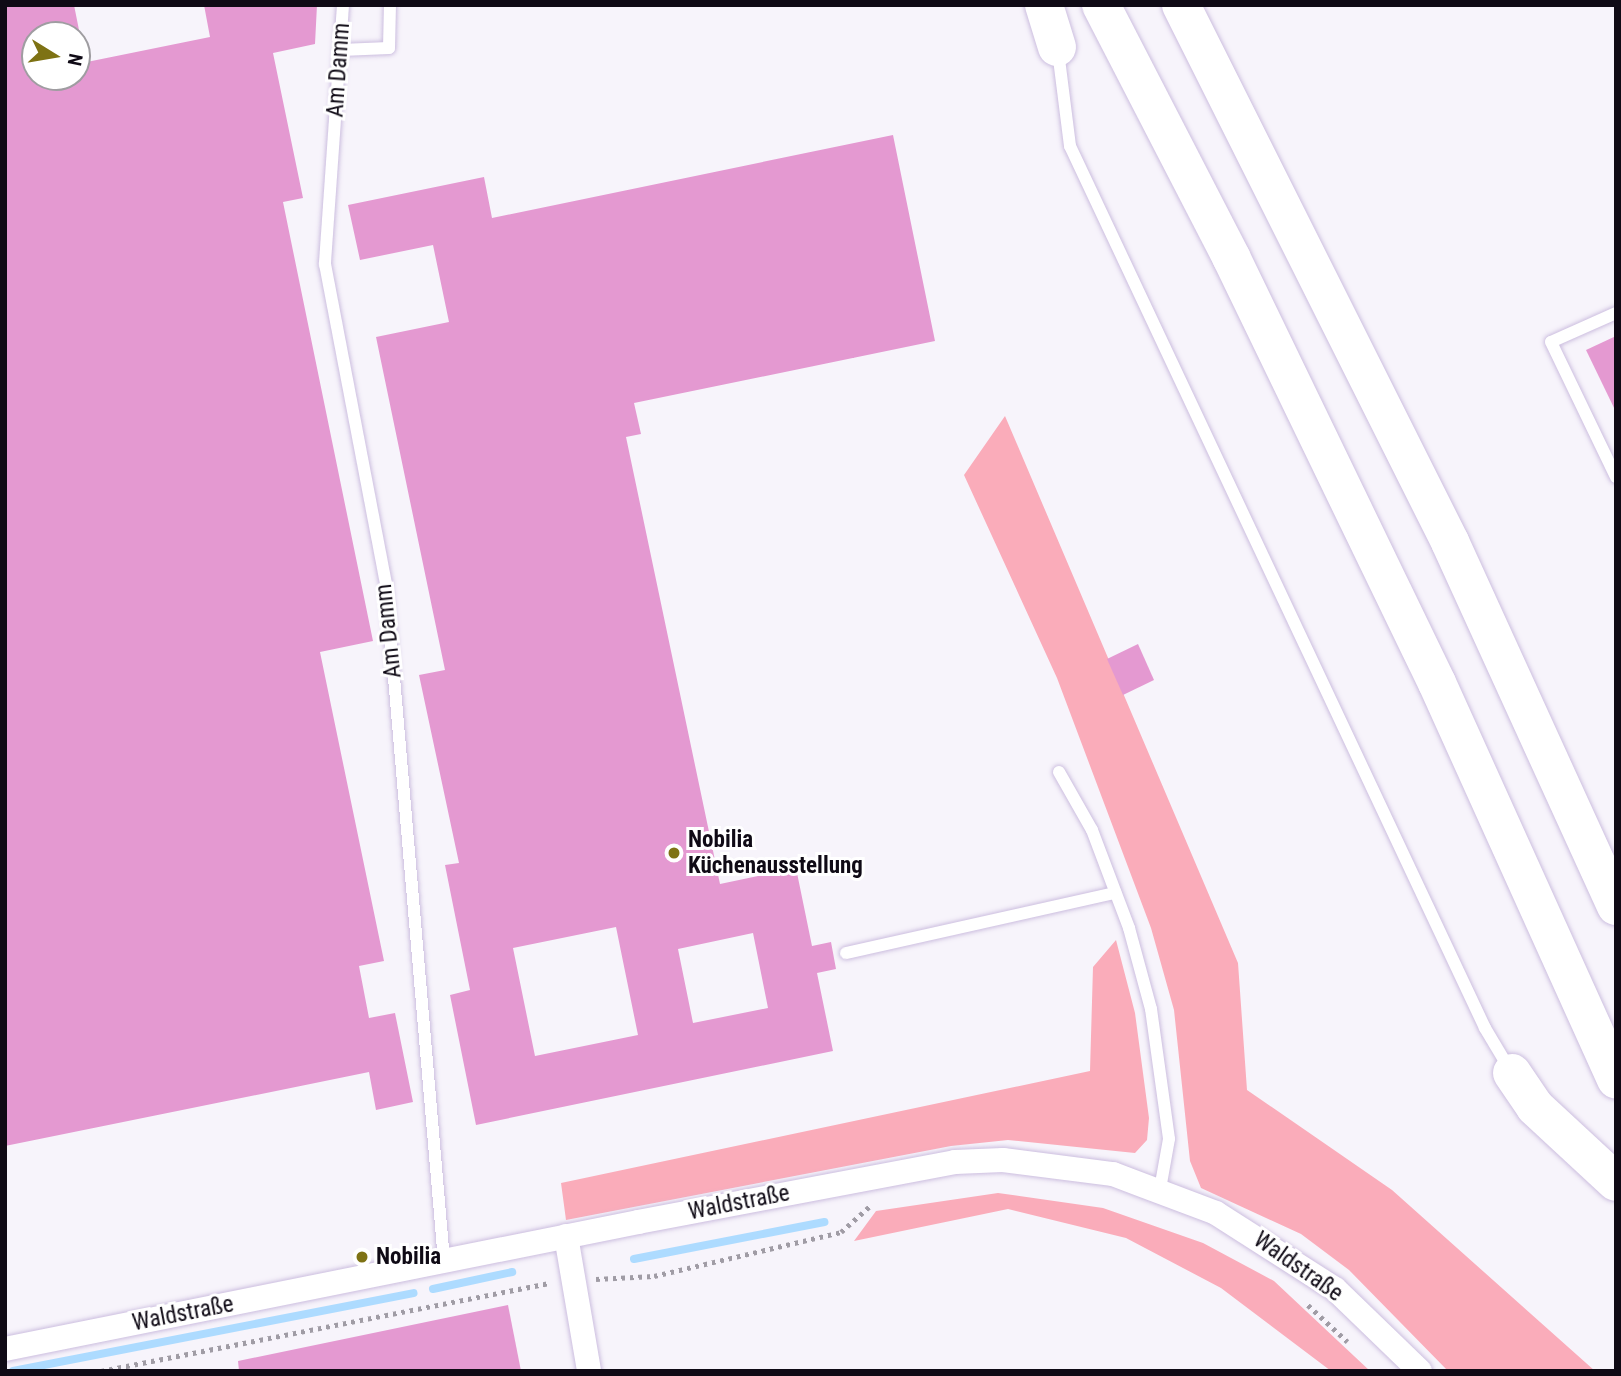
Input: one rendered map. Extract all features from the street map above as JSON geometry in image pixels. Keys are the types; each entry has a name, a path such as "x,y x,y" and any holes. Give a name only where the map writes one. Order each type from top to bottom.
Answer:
{"highway":[{"path":"1044,5 1057,47"},
{"path":"1101,5 1231,257 1431,671 1616,1079"},
{"path":"1181,5 1450,542 1616,906"},
{"path":"1512,1073 1535,1107 1616,1182"}],"street":[{"name":"Waldstraße","path":"5,1349 444,1260 955,1162 1067,1165 1160,1189 1292,1257 1335,1289 1420,1371"},
{"path":"566,1236 589,1371"}],"lane":[{"name":"Am Damm","path":"343,5 325,264 386,584 444,1260"},
{"path":"341,50 389,48 390,5"},
{"path":"1057,47 1070,146 1485,1028 1512,1073"},
{"path":"1616,313 1551,342 1616,477"},
{"path":"1059,772 1092,830 1115,893 1151,1009 1169,1139 1160,1189"},
{"path":"846,953 1115,893"}],"path":[{"path":"100,1371 573,1280 654,1276 841,1232 871,1204 884,1202"},
{"path":"1299,1297 1360,1352"}],"shaded area":[{"path":"1005,416 1238,963 1247,1090 1392,1190 1595,1371 1448,1371 1349,1270 1301,1234 1201,1188 1190,1161 1174,1010 1151,928 1057,678 964,475"},
{"path":"1116,940 1135,1013 1149,1118 1147,1140 1135,1153 1008,1140 951,1146 566,1220 561,1183 1090,1071 1093,967"},
{"path":"998,1193 1103,1208 1203,1243 1274,1281 1370,1371 1331,1371 1221,1288 1126,1238 1008,1209 854,1241 876,1211"}],"building":[{"path":"5,5 74,5 77,21 21,21 21,91 91,91 91,61 210,37 204,5 317,5 315,44 273,53 303,198 283,202 373,641 320,652 384,961 359,966 369,1018 395,1013 413,1102 376,1110 369,1072 5,1146"},
{"path":"893,135 935,341 634,403 641,434 626,437 720,884 796,868 812,946 831,942 836,969 817,973 833,1051 476,1125 450,995 470,990 445,865 459,863 419,675 445,670 376,337 449,322 433,245 360,260 348,205 484,177 492,218","holes":["616,927 638,1035 535,1056 513,948","753,933 768,1008 693,1023 678,949"]},
{"path":"1616,336 1616,412 1586,350"},
{"path":"1138,644 1154,680 1123,695 1107,659"},
{"path":"508,1305 521,1371 239,1371 238,1361"}],"waterway":[{"path":"634,1259 824,1222"},
{"path":"433,1289 512,1272"},
{"path":"13,1371 413,1293"}],"place":[{"name":"Nobilia Küchenausstellung","path":"674,853"},
{"name":"Nobilia","path":"362,1257"}]}
